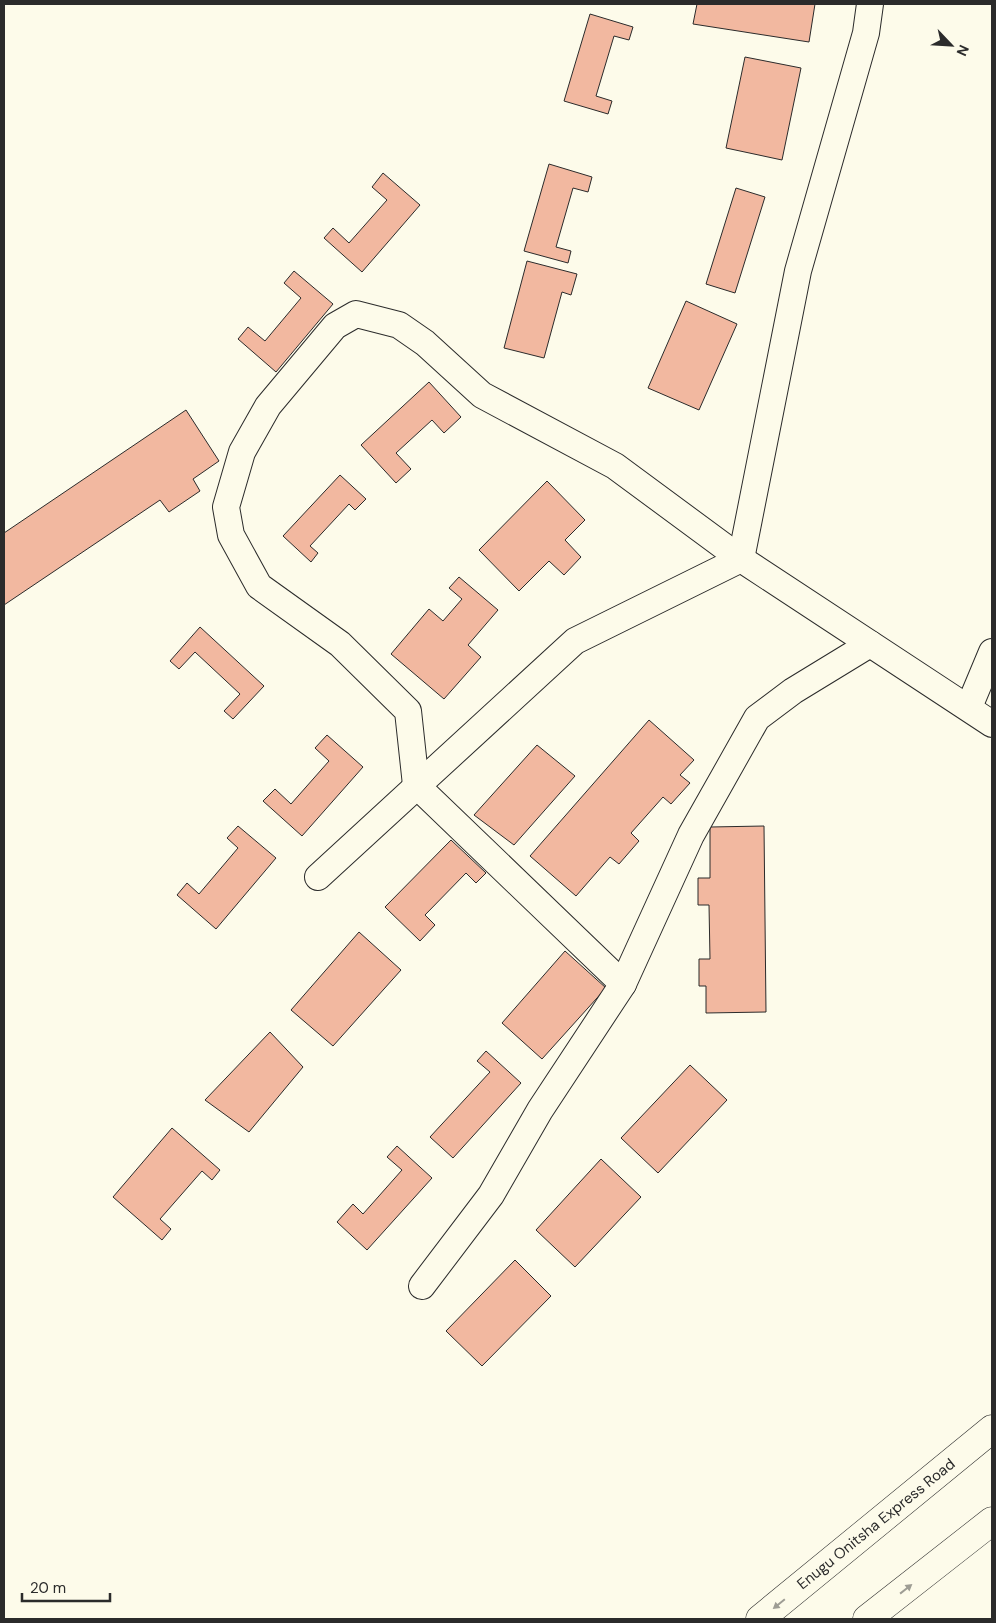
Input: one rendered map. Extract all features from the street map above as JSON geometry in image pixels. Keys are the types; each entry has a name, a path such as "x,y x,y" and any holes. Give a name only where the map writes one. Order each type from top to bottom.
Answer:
{"highway":[{"name":"Enugu Onitsha Express Road","path":"760,1619 992,1429"},
{"path":"867,1619 992,1521"}],"street":[{"path":"741,559 798,271 866,33 870,4"},
{"path":"623,984 416,785 408,711 340,644 259,586 231,535 226,507 242,452 268,406 336,326 356,314 399,325 425,342 482,395 615,466 741,559 992,724"},
{"path":"318,876 574,640 741,559"},
{"path":"422,1286 491,1196 540,1110 623,984 691,835 757,718 793,691 870,644"},
{"path":"968,707 992,652"}],"building":[{"path":"697,4 815,4 809,42 693,24"},
{"path":"590,14 633,27 629,40 614,36 596,96 612,101 608,114 564,101"},
{"path":"745,57 801,68 782,160 726,148"},
{"path":"549,164 592,177 588,192 573,188 556,247 571,251 568,263 524,251"},
{"path":"383,173 420,205 362,272 324,238 333,228 349,243 387,200 372,187"},
{"path":"736,188 765,197 735,293 706,284"},
{"path":"527,261 577,274 571,295 562,292 544,358 504,348"},
{"path":"294,271 333,304 276,372 238,339 248,327 265,341 301,298 284,283"},
{"path":"686,301 737,324 699,410 648,388"},
{"path":"429,382 461,417 444,433 432,420 396,453 411,469 396,483 361,445"},
{"path":"186,410 219,461 193,479 200,491 169,512 160,500 4,605 4,533"},
{"path":"340,475 366,499 355,510 349,504 310,546 318,553 311,562 283,536"},
{"path":"547,481 585,520 565,540 581,557 564,575 549,561 519,591 479,550"},
{"path":"459,577 498,610 468,645 481,657 444,699 391,654 429,609 443,621 462,599 449,588"},
{"path":"200,627 264,686 233,719 224,711 240,694 195,652 179,669 170,661"},
{"path":"649,720 694,760 680,775 690,783 671,804 663,797 631,833 639,841 619,864 610,857 576,896 530,856"},
{"path":"327,735 363,767 302,836 263,801 275,789 291,804 329,761 315,748"},
{"path":"537,745 575,776 514,845 474,815"},
{"path":"238,826 276,858 216,929 177,895 187,883 199,894 238,848 227,838"},
{"path":"764,826 766,1012 706,1013 706,986 699,986 699,959 710,959 709,905 698,905 698,878 710,878 710,827"},
{"path":"451,840 486,873 476,883 466,873 425,915 435,925 420,941 385,907"},
{"path":"359,932 401,970 333,1046 291,1010"},
{"path":"565,951 606,988 542,1059 502,1023"},
{"path":"270,1032 303,1067 249,1132 205,1100"},
{"path":"486,1051 521,1083 453,1158 430,1137 490,1072 477,1061"},
{"path":"690,1065 727,1100 658,1173 621,1138"},
{"path":"172,1128 220,1170 212,1180 202,1171 160,1219 171,1229 162,1240 113,1197"},
{"path":"397,1146 432,1178 367,1250 337,1222 353,1204 363,1214 402,1170 387,1157"},
{"path":"601,1159 641,1197 575,1267 536,1230"},
{"path":"515,1260 551,1296 482,1366 446,1331"}]}
